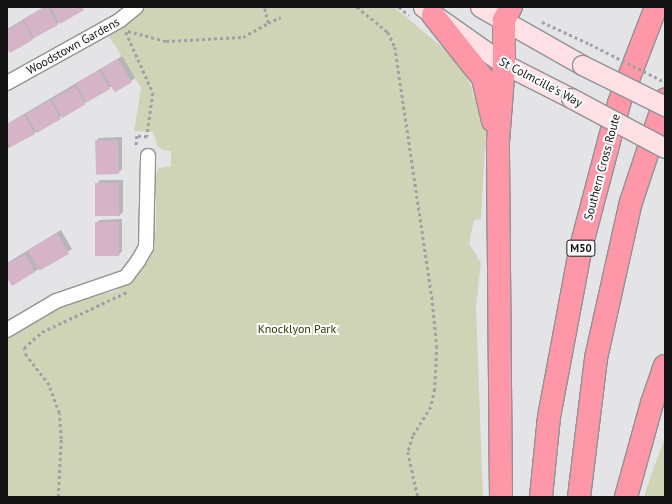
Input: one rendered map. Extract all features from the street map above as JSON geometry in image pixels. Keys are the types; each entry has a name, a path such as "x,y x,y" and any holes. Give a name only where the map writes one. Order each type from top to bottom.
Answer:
{"highway":[{"name":"Southern Cross Route","path":"541,497 549,416 580,251 619,103 656,7"},
{"path":"428,11 483,78 498,142"},
{"path":"502,497 498,142 507,13"},
{"path":"579,497 596,358 631,202 665,100"},
{"path":"626,497 652,403 665,366"}],"main road":[{"path":"480,7 507,13 582,65 665,106"},
{"name":"St Colmcille's Way","path":"428,11 504,64 665,148"}],"street":[{"name":"Woodstown Gardens","path":"7,83 120,20 136,7"},
{"path":"7,330 56,301 126,277 146,247 142,154"}],"path":[{"path":"264,7 268,23"},
{"path":"357,7 385,28 395,47 432,297 436,346 434,389 431,408 414,436 408,452 418,497"},
{"path":"142,154 137,136 147,137 153,93 125,30 166,41 232,39 243,37 281,17"},
{"path":"540,21 590,44 665,82"},
{"path":"58,497 61,439 59,413 49,385 26,356 24,348 42,332 121,296 131,289"}],"green space":[{"name":"Knocklyon Park","path":"147,7 394,7 449,53 461,68 472,88 473,97 481,95 486,127 481,219 474,220 469,243 481,263 476,306 483,497 7,497 7,338 67,304 115,291 131,280 144,266 156,231 156,175 159,168 171,166 171,151 162,150 157,145 153,132 134,131 141,88 109,36"},
{"path":"665,437 665,497 644,497 648,484"}],"building":[{"path":"45,7 48,7 58,25 34,38 23,19"},
{"path":"51,7 82,7 84,10 60,24"},
{"path":"23,21 33,40 10,53 7,49 7,30"},
{"path":"118,59 132,82 115,92 101,69"},
{"path":"99,70 110,89 87,103 76,84"},
{"path":"75,86 86,104 63,118 52,100"},
{"path":"50,100 61,119 37,133 26,114"},
{"path":"24,115 35,134 11,147 7,141 7,124"},
{"path":"118,140 119,174 96,175 95,141"},
{"path":"95,183 119,183 119,216 95,216"},
{"path":"95,222 119,222 119,256 95,256"},
{"path":"57,233 69,254 40,271 28,250"},
{"path":"25,254 35,272 12,286 7,278 7,264"}]}
